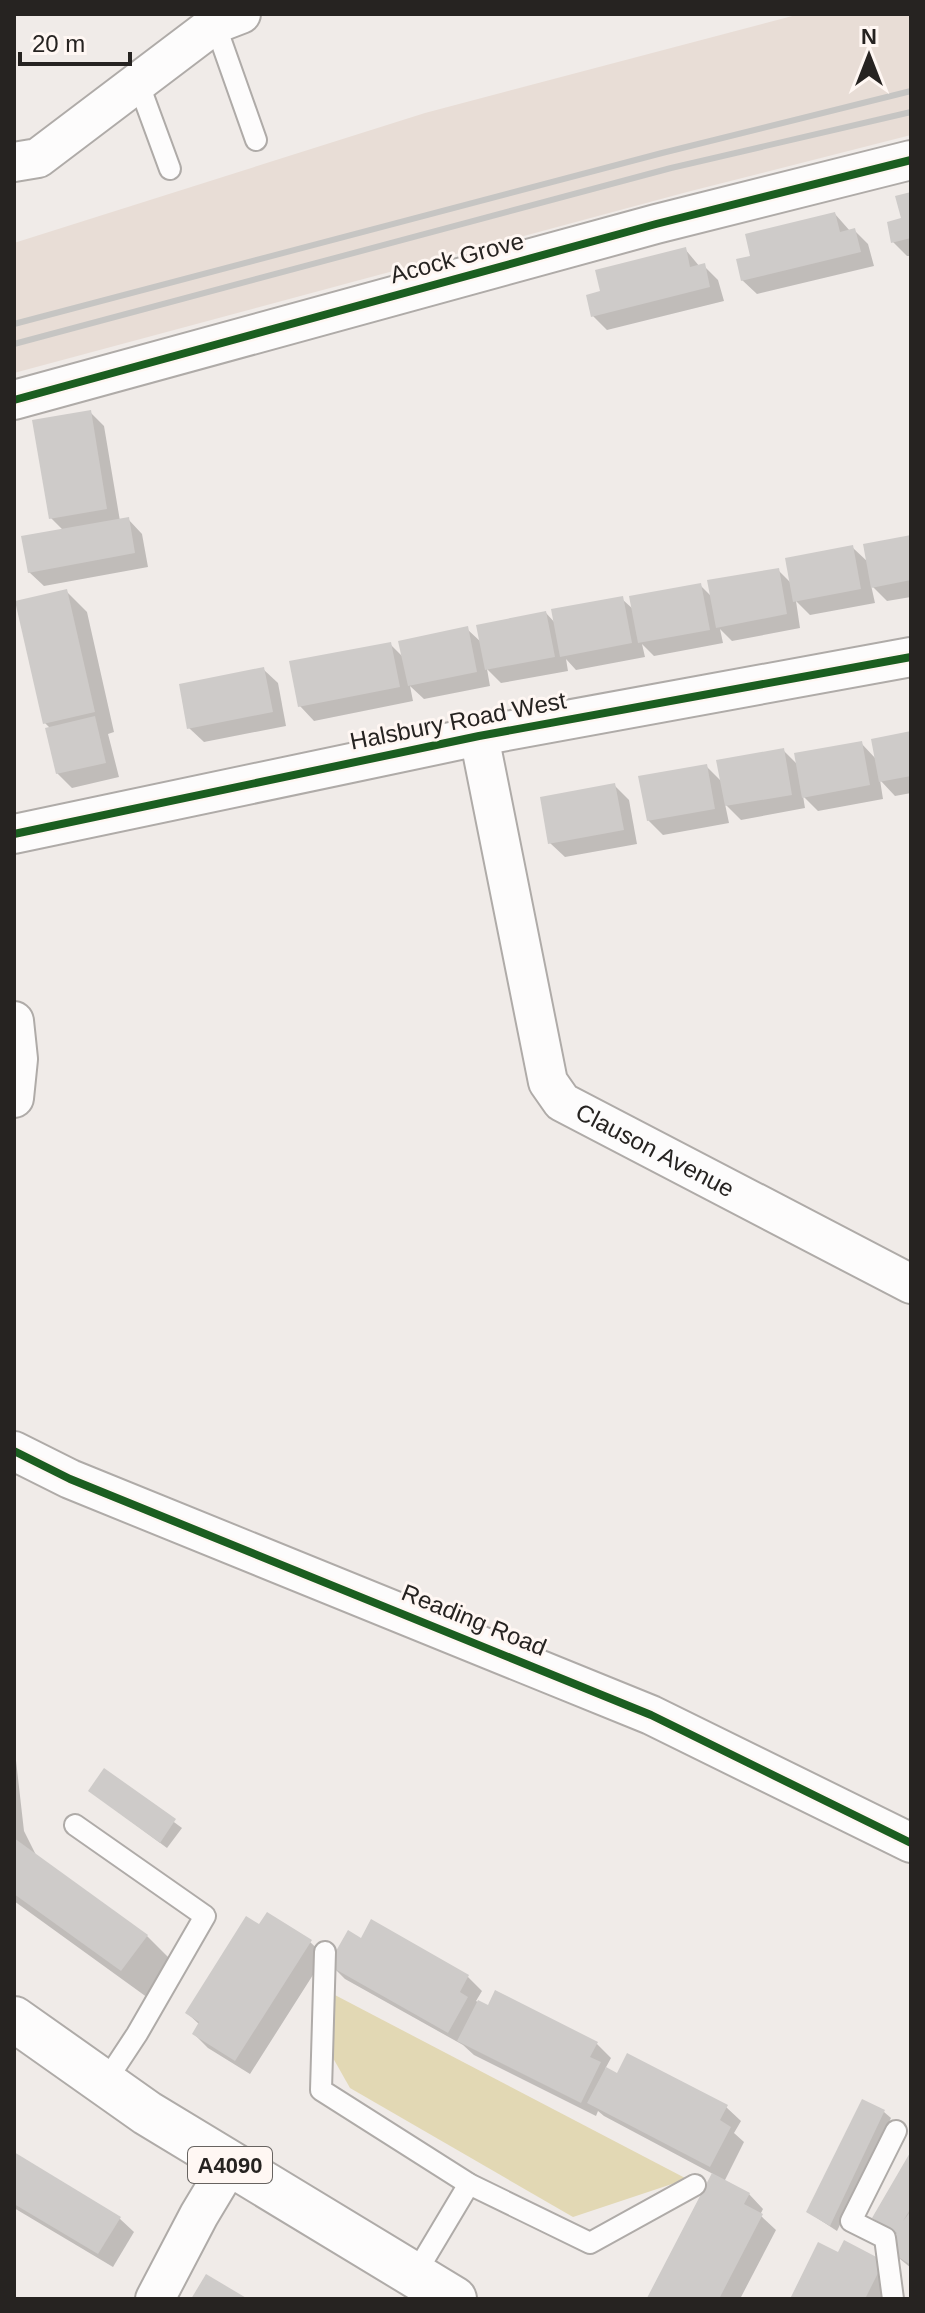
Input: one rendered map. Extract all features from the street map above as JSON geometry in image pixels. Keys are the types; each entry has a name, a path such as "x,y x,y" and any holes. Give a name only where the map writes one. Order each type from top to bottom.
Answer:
{"main road":[{"name":"A4090","path":"14,2019 104,2084 229,2165 454,2299"}],"street":[{"path":"14,162 38,158 228,19"},
{"name":"Acock Grove","path":"14,400 656,224 911,160"},
{"name":"Halsbury Road West","path":"14,834 479,736 911,657"},
{"name":"Clauson Avenue","path":"479,736 548,1082 562,1102 911,1284"},
{"path":"14,1021 18,1059 14,1098"},
{"name":"Reading Road","path":"14,1451 70,1479 651,1715 911,1843"},
{"path":"155,2299 229,2165"}],"lane":[{"path":"228,19 256,140"},
{"path":"138,82 170,169"},
{"path":"75,1825 205,1916 137,2034 104,2084"},
{"path":"325,1952 321,2090 469,2184 590,2243 695,2185"},
{"path":"893,2299 885,2238 851,2221 896,2131"},
{"path":"414,2276 469,2184"}],"shaded area":[{"path":"800,14 911,14 911,135 14,373 14,243 425,113"},
{"path":"333,1994 687,2179 573,2217 350,2088 333,2058"}],"building":[{"path":"911,192 911,238 891,243 887,222 901,218 895,196"},
{"path":"835,212 840,232 855,228 861,252 741,281 736,259 750,256 745,234"},
{"path":"686,247 690,267 705,263 710,287 591,317 586,295 600,291 595,270"},
{"path":"91,410 107,509 49,519 32,420"},
{"path":"129,517 135,553 28,573 21,536"},
{"path":"911,535 911,580 871,588 863,544"},
{"path":"853,545 861,589 793,602 785,558"},
{"path":"779,568 787,614 716,628 707,580"},
{"path":"701,583 710,630 638,643 629,596"},
{"path":"67,589 95,712 43,724 15,601"},
{"path":"623,596 632,643 560,657 551,609"},
{"path":"546,611 555,657 485,670 476,625"},
{"path":"468,626 477,672 408,686 398,641"},
{"path":"391,642 400,687 298,707 289,661"},
{"path":"264,667 273,712 187,729 179,684"},
{"path":"95,716 106,763 56,774 45,728"},
{"path":"911,731 911,776 879,782 871,739"},
{"path":"862,741 870,785 802,798 794,753"},
{"path":"784,748 792,795 725,806 716,760"},
{"path":"707,764 715,809 647,821 638,776"},
{"path":"615,783 624,830 548,844 540,797"},
{"path":"104,1768 176,1819 160,1843 88,1791"},
{"path":"14,1838 148,1935 121,1971 14,1894"},
{"path":"267,1912 312,1940 235,2061 192,2034 199,2022 185,2013 246,1916 259,1924"},
{"path":"371,1919 469,1975 460,1992 468,1997 448,2033 328,1965 348,1930 361,1938"},
{"path":"495,1990 598,2042 590,2057 601,2062 581,2103 457,2041 478,2000 488,2005"},
{"path":"627,2053 728,2105 720,2120 731,2127 710,2167 587,2103 606,2067 617,2073"},
{"path":"862,2099 885,2110 830,2226 806,2212"},
{"path":"911,2151 911,2208 903,2221 911,2211 911,2265 887,2250 897,2233 872,2218"},
{"path":"14,2152 121,2217 98,2254 14,2204"},
{"path":"712,2173 750,2193 744,2204 763,2214 719,2299 647,2298"},
{"path":"844,2240 884,2261 865,2299 790,2299 818,2242 838,2252"},
{"path":"206,2274 248,2299 191,2299"}],"railway":[{"path":"14,324 662,153 911,91"},
{"path":"14,344 671,168 911,112"}],"cycle path":[{"path":"14,400 656,224 911,160"},
{"path":"14,834 479,736 911,657"},
{"path":"14,1451 70,1479 651,1715 911,1843"}]}
